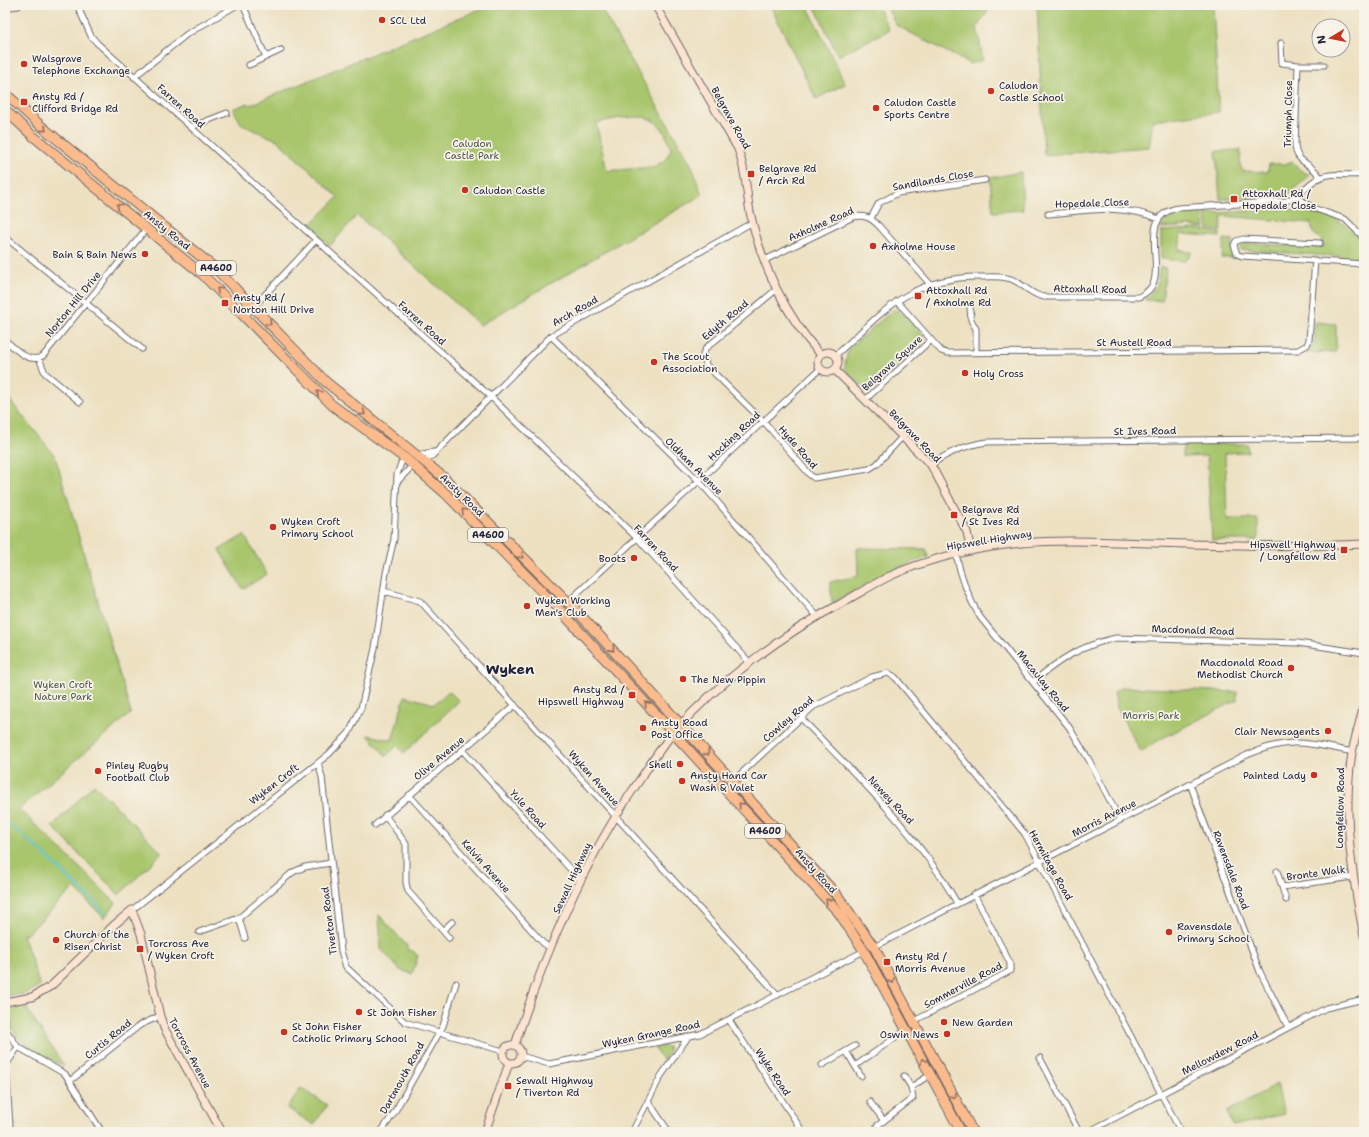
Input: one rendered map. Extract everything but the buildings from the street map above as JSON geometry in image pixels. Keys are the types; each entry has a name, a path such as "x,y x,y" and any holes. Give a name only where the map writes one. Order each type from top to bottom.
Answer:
{"highway":[{"name":"Ansty Road","path":"5,93 40,126 216,269 326,382 442,476 570,600 680,725 837,895 874,947 973,1132"},
{"name":"Ansty Road","path":"5,110 33,136 203,275 318,392 347,417 409,462 465,512 559,609 816,886 839,913 864,951 961,1132"},
{"path":"110,182 147,219 149,222 147,228"},
{"path":"559,609 570,600"}],"street":[{"path":"5,7 18,5"},
{"name":"Farren Road","path":"77,5 91,36 134,77 491,397 636,538 750,663"},
{"path":"134,77 187,34 237,5"},
{"path":"243,5 266,57"},
{"name":"Belgrave Road","path":"655,5 738,149 745,171 752,222 765,260 777,289 794,320 821,354"},
{"path":"1281,43 1282,63 1298,65 1324,65"},
{"path":"249,64 281,50"},
{"name":"Triumph Close","path":"1298,65 1295,150 1300,160 1312,166 1320,177"},
{"path":"191,127 227,113"},
{"path":"1159,219 1167,212 1178,208 1282,202 1296,197 1320,177 1334,174 1364,174"},
{"name":"Sandilands Close","path":"871,218 879,203 898,193 986,180"},
{"path":"1296,197 1312,208 1345,219 1364,238"},
{"name":"Hopedale Close","path":"1048,214 1122,209 1138,211 1159,219"},
{"name":"Axholme Road","path":"765,260 853,217 863,216 871,218"},
{"path":"871,218 930,284"},
{"name":"Attoxhall Road","path":"836,355 897,301 913,291 930,284 955,278 1004,277 1013,280 1031,293 1041,297 1139,297 1148,291 1154,280 1154,232 1159,219"},
{"name":"Arch Road","path":"434,452 551,336 752,222"},
{"name":"Norton Hill Drive","path":"39,358 43,356 147,228"},
{"path":"5,237 142,349"},
{"path":"1320,243 1243,239 1236,241 1234,245 1237,254 1242,256 1364,264"},
{"path":"244,316 316,240"},
{"name":"St Austell Road","path":"897,301 944,353 1298,350 1307,345 1309,340 1315,260"},
{"name":"Edyth Road","path":"763,421 706,365 703,354 706,348 777,289"},
{"path":"970,307 971,320 976,329 976,352"},
{"name":"Oldham Avenue","path":"551,336 699,481 809,604 817,616"},
{"path":"5,340 29,359 39,358 45,373 80,402"},
{"name":"Belgrave Square","path":"865,400 931,340"},
{"path":"829,352 836,355 838,364 835,370 828,372 820,369 818,360 821,354 829,352"},
{"name":"Hocking Road","path":"570,600 820,369"},
{"name":"Belgrave Road","path":"835,370 931,465 967,532 971,551"},
{"name":"Hyde Road","path":"763,421 814,478 869,469 877,464 903,436"},
{"name":"St Ives Road","path":"931,465 948,454 977,443 986,442 1364,438"},
{"path":"398,481 409,462 434,452"},
{"path":"409,462 432,456 434,452"},
{"name":"Wyken Croft","path":"5,1002 32,996 51,986 114,925 318,763 344,740 358,717 375,648 395,536 400,465 409,462"},
{"name":"Hipswell Highway","path":"673,733 680,725 750,663 817,616 888,578 933,559 971,551 1020,544 1065,541 1260,545 1364,544"},
{"name":"Macaulay Road","path":"956,554 965,589 980,617 1033,682 1081,745 1120,820"},
{"name":"Wyken Avenue","path":"384,591 420,601 778,996"},
{"name":"Macdonald Road","path":"1033,682 1054,664 1075,651 1116,638 1132,637 1298,643 1364,653"},
{"name":"Cowley Road","path":"733,781 819,703 872,677 886,673"},
{"name":"Hermitage Road","path":"886,673 895,677 1025,834 1181,1132"},
{"name":"Olive Avenue","path":"375,825 515,705"},
{"name":"Longfellow Road","path":"1364,705 1352,752 1349,783 1348,830 1353,877 1364,936"},
{"name":"Newey Road","path":"801,718 914,838 943,877 957,903"},
{"name":"Sewall Highway","path":"515,1045 550,948 581,881 615,815 673,733"},
{"name":"Morris Avenue","path":"874,947 974,894 1247,755 1268,746 1286,742 1310,742 1352,752"},
{"name":"Yule Road","path":"462,750 581,881"},
{"name":"Tiverton Road","path":"318,763 322,777 341,951 346,967 405,1022 503,1051"},
{"name":"Ravensdale Road","path":"1190,784 1260,972 1288,1027"},
{"name":"Kelvin Avenue","path":"409,795 543,943 550,948"},
{"path":"385,815 406,844 406,883 408,891 449,938"},
{"path":"199,932 239,918 293,872 305,867 331,863"},
{"name":"Bronte Walk","path":"1277,872 1286,900"},
{"name":"Bronte Walk","path":"1282,887 1353,877"},
{"name":"Sommerville Road","path":"914,1021 1010,971 1010,963 974,894"},
{"name":"Torcross Avenue","path":"132,910 141,934 164,1028 222,1132"},
{"path":"239,918 245,938"},
{"path":"443,930 452,922"},
{"name":"Wyken Grange Road","path":"521,1056 549,1064 704,1033 864,951"},
{"name":"Dartmouth Road","path":"381,1132 394,1113 438,1032 444,1026 456,983"},
{"name":"Mellowdew Road","path":"1088,1132 1326,1008 1364,999"},
{"name":"Curtis Road","path":"70,1081 140,1025 160,1016"},
{"path":"5,1020 6,1030 18,1047 57,1068 65,1074 102,1132"},
{"name":"Wyke Road","path":"729,1020 803,1132"},
{"path":"855,1066 906,1030"},
{"path":"632,1132 661,1076 688,1037"},
{"path":"515,1045 520,1050 521,1056 517,1061 509,1063 505,1059 503,1051 507,1047 515,1045"},
{"path":"822,1065 855,1046"},
{"path":"10,1127 7,1115 6,1065 18,1047"},
{"path":"846,1051 861,1076"},
{"path":"1040,1058 1079,1132"},
{"path":"485,1132 509,1063"},
{"path":"911,1087 930,1075"},
{"path":"877,1126 914,1098 911,1087 904,1076"},
{"path":"648,1101 669,1132"},
{"path":"870,1102 884,1121"}],"green space":[{"name":"Caludon Castle Park","path":"490,5 599,5 692,166 702,195 480,325 357,215 330,246 309,226 338,197 277,140 242,125 233,109 248,103 250,105","holes":["642,117 658,124 667,138 671,150 664,161 653,167 607,171 596,123 620,118"]},
{"path":"781,5 807,5 845,84 816,99 772,9"},
{"path":"814,5 877,5 889,30 838,56"},
{"path":"886,5 992,5 977,27 983,60 970,64 896,25"},
{"path":"1037,5 1213,5 1219,112 1153,120 1149,147 1044,155"},
{"path":"1241,150 1240,165 1243,171 1268,172 1269,164 1285,164 1292,161 1300,170 1310,175 1290,193 1282,196 1220,199 1216,151"},
{"path":"1021,172 1023,210 993,212 990,178"},
{"path":"1275,209 1322,215 1340,222 1347,226 1364,244 1364,258 1242,250 1240,249 1242,243 1324,247 1324,245 1321,244 1322,240 1313,233 1311,223 1222,216 1221,231 1208,229 1205,214"},
{"path":"1202,213 1205,228 1190,226 1161,228 1168,219 1173,216"},
{"path":"1198,229 1220,233 1220,237 1181,234 1179,250 1191,252 1190,257 1184,261 1161,259 1161,231"},
{"path":"1224,239 1233,240 1231,248 1237,258 1222,258"},
{"path":"1160,267 1166,268 1162,301 1145,300 1157,286"},
{"path":"893,310 902,313 912,321 920,331 924,340 918,348 873,388 864,388 848,373 845,368 849,348"},
{"path":"1315,322 1336,324 1336,352 1306,353 1314,344"},
{"name":"Wyken Croft Nature Park","path":"5,394 55,456 131,713 19,809 116,903 104,918 74,888 26,935 23,934 40,986 24,994 5,996"},
{"path":"1183,444 1247,444 1248,452 1225,453 1227,519 1258,519 1258,540 1212,540 1207,456 1183,457"},
{"path":"244,535 267,574 243,589 219,550"},
{"path":"857,548 926,549 928,557 898,568 832,603 830,582 858,576"},
{"name":"Morris Park","path":"1122,687 1237,692 1237,700 1155,742 1141,752 1117,708 1114,692"},
{"path":"449,691 459,701 404,753 397,746 386,756 368,735 392,740 405,696 434,704"},
{"path":"94,784 162,853 119,895 52,826"},
{"path":"379,915 408,947 407,950 413,951 418,956 412,974 400,970 381,949"},
{"path":"23,1003 64,1066 26,1045 13,1030 10,1020 10,1008"},
{"path":"664,1046 668,1047 669,1051 664,1061 654,1048"},
{"path":"1277,1084 1284,1114 1233,1126 1227,1112"},
{"path":"301,1088 327,1105 314,1125 287,1108"}],"waterway":[{"path":"5,821 41,851 105,913"}],"place":[{"name":"SCL Ltd","path":"382,20"},
{"name":"Walsgrave Telephone Exchange","path":"24,64"},
{"name":"Caludon Castle School","path":"991,91"},
{"name":"Ansty Rd / Clifford Bridge Rd","path":"24,102"},
{"name":"Caludon Castle Sports Centre","path":"876,108"},
{"name":"Belgrave Rd / Arch Rd","path":"751,174"},
{"name":"Caludon Castle","path":"465,190"},
{"name":"Attoxhall Rd / Hopedale Close","path":"1234,199"},
{"name":"Axholme House","path":"873,246"},
{"name":"Bain & Bain News","path":"145,254"},
{"name":"Attoxhall Rd / Axholme Rd","path":"918,296"},
{"name":"Ansty Rd / Norton Hill Drive","path":"225,303"},
{"name":"The Scout Association","path":"654,362"},
{"name":"Holy Cross","path":"965,373"},
{"name":"Belgrave Rd / St Ives Rd","path":"954,515"},
{"name":"Wyken Croft Primary School","path":"273,527"},
{"name":"Hipswell Highway / Longfellow Rd","path":"1344,550"},
{"name":"Boots","path":"634,558"},
{"name":"Wyken Working Men's Club","path":"527,606"},
{"name":"Macdonald Road Methodist Church","path":"1291,668"},
{"name":"The New Pippin","path":"683,679"},
{"name":"Ansty Rd / Hipswell Highway","path":"632,695"},
{"name":"Ansty Road Post Office","path":"643,728"},
{"name":"Clair Newsagents","path":"1328,731"},
{"name":"Shell","path":"680,764"},
{"name":"Pinley Rugby Football Club","path":"98,771"},
{"name":"Painted Lady","path":"1314,775"},
{"name":"Ansty Hand Car Wash & Valet","path":"682,781"},
{"name":"Ravensdale Primary School","path":"1169,932"},
{"name":"Church of the Risen Christ","path":"56,940"},
{"name":"Torcross Ave / Wyken Croft","path":"140,949"},
{"name":"Ansty Rd / Morris Avenue","path":"887,962"},
{"name":"St John Fisher","path":"359,1012"},
{"name":"New Garden","path":"944,1022"},
{"name":"St John Fisher Catholic Primary School","path":"284,1032"},
{"name":"Oswin News","path":"947,1034"},
{"name":"Sewall Highway / Tiverton Rd","path":"508,1086"}],"district":[{"name":"Wyken","path":"510,669"}]}
